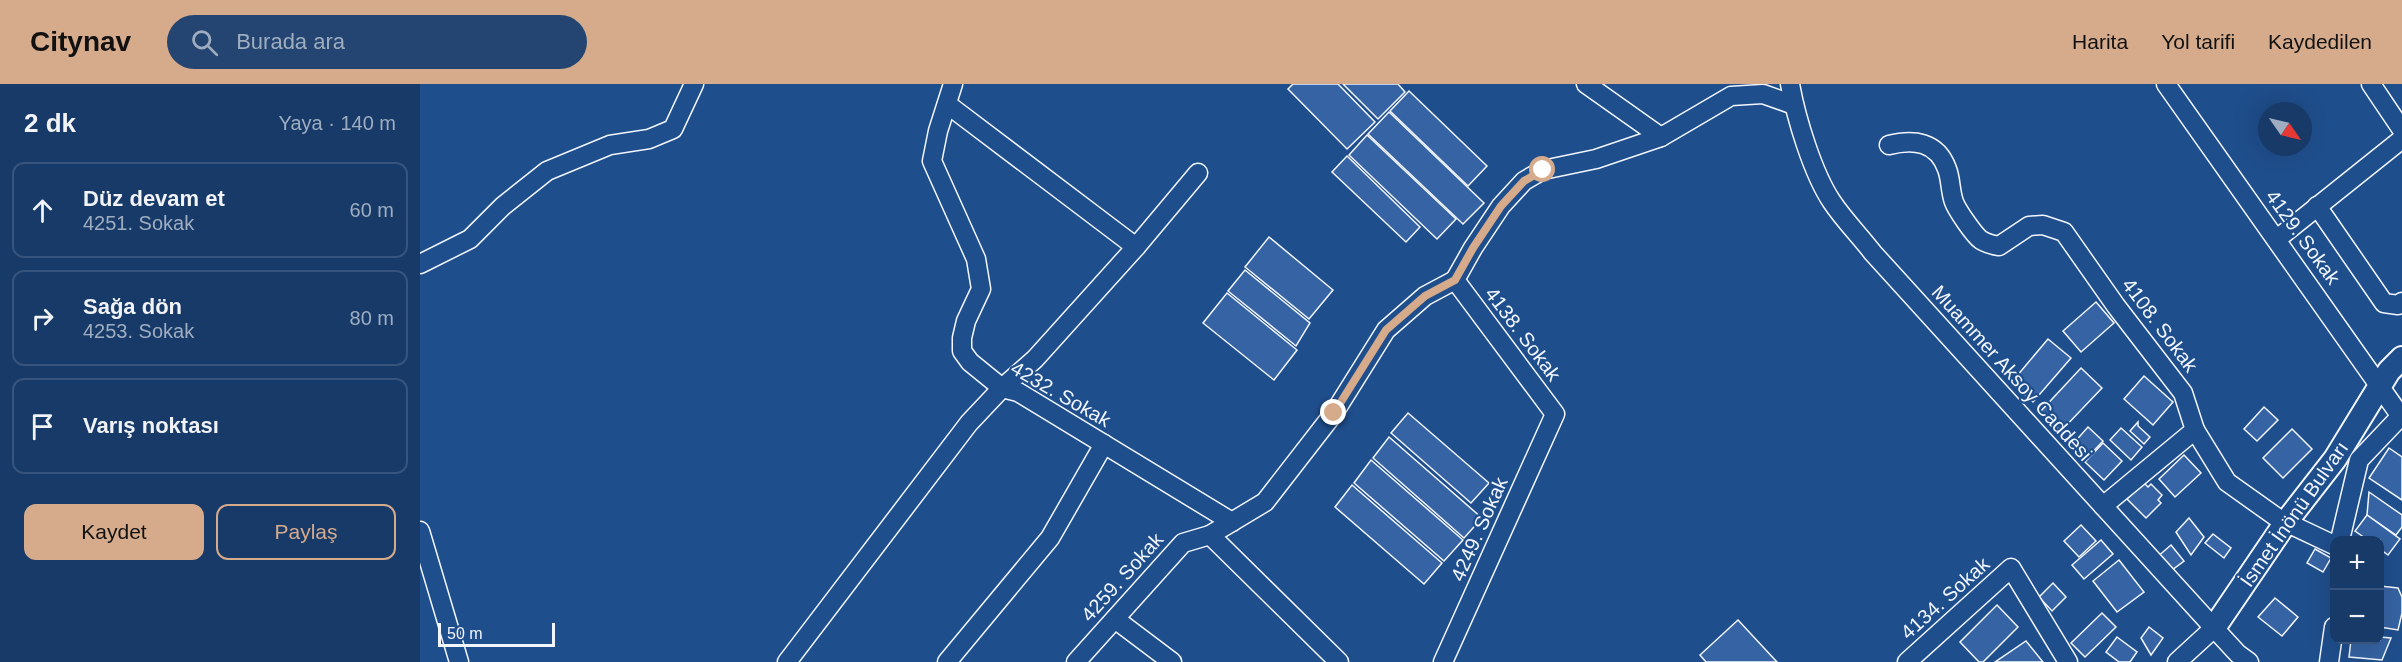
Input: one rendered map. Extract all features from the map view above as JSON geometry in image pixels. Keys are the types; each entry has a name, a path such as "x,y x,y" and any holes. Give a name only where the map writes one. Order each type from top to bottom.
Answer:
{"main road":[{"name":"İsmet İnönü Bulvarı","path":"2214,628 2286,522 2335,459 2389,371 2402,358"}],"street":[{"path":"420,264 470,239 503,206 547,171 610,145 649,139 673,129 694,84"},
{"name":"4232. Sokak","path":"953,84 932,161 976,259 981,290 966,321 962,351 970,362 1002,388 1018,392 1232,522"},
{"path":"1586,84 1661,137"},
{"name":"Muammer Aksoy Caddesi","path":"1790,84 1794,105 1809,151 1832,201 1873,253 2214,628 2248,662"},
{"name":"4129. Sokak","path":"2166,84 2401,417"},
{"path":"2371,84 2402,130"},
{"path":"1455,280 1501,206 1524,181 1543,170 1596,159 1661,137 1731,96 1763,94 1794,105"},
{"path":"947,104 1136,247"},
{"path":"2277,239 2402,139"},
{"name":"4108. Sokak","path":"1889,145 1906,140 1920,142 1935,152 1947,168 1954,203 1978,238 1988,243 1999,246 2029,226 2043,225 2064,232 2116,306 2183,393 2195,430 2227,482 2286,522 2330,543"},
{"path":"787,662 969,423 1002,388 1035,359 1136,247 1198,173"},
{"path":"2317,206 2385,303 2402,302"},
{"name":"4138. Sokak","path":"1455,280 1555,414"},
{"name":"4259. Sokak","path":"1076,662 1183,543 1210,535 1265,502 1334,413 1386,330 1425,296 1455,280"},
{"name":"4249. Sokak","path":"1443,662 1555,414"},
{"path":"2341,536 2359,460 2401,417"},
{"path":"2103,506 2195,430"},
{"path":"947,662 1050,538 1104,444"},
{"path":"420,531 459,662"},
{"path":"1210,535 1339,662"},
{"name":"4134. Sokak","path":"1907,662 2011,568 2068,662"},
{"path":"1115,619 1172,662"},
{"name":"İsmet İnönü Bulvarı","path":"2177,662 2214,628"},
{"path":"2329,662 2332,644"}],"building":[{"path":"1293,84 1338,84 1375,122 1347,149 1288,89"},
{"path":"1343,84 1398,84 1405,92 1378,119"},
{"path":"1409,91 1487,166 1468,186 1390,111"},
{"path":"1389,112 1484,203 1463,224 1368,134"},
{"path":"1367,135 1456,219 1437,239 1349,155"},
{"path":"1347,156 1420,227 1406,242 1332,172"},
{"path":"1269,237 1333,290 1309,319 1245,267"},
{"path":"1245,270 1310,323 1296,346 1228,291"},
{"path":"1227,293 1297,350 1274,380 1203,323"},
{"path":"2096,302 2114,323 2081,352 2063,331"},
{"path":"2048,339 2071,358 2033,402 2011,383"},
{"path":"2081,368 2102,388 2061,431 2040,412"},
{"path":"2144,376 2173,402 2153,425 2124,399"},
{"path":"2264,407 2278,420 2257,441 2244,429"},
{"path":"1408,413 1489,483 1471,503 1391,433"},
{"path":"2138,422 2138,426 2150,437 2144,444 2130,431"},
{"path":"2088,427 2103,441 2086,459 2072,445"},
{"path":"2121,428 2142,447 2131,460 2110,440"},
{"path":"2292,429 2312,449 2283,478 2263,458"},
{"path":"1389,437 1482,518 1464,538 1373,458"},
{"path":"2103,443 2122,461 2104,480 2085,462"},
{"path":"2389,448 2402,457 2402,500 2369,478"},
{"path":"2184,455 2201,473 2175,497 2159,479"},
{"path":"1371,460 1463,540 1444,561 1354,483"},
{"path":"2143,482 2148,487 2151,484 2162,495 2158,500 2161,503 2146,518 2127,499"},
{"path":"1352,485 1442,563 1424,584 1335,507"},
{"path":"2369,492 2402,515 2402,527 2396,535 2367,515"},
{"path":"2367,515 2400,539 2388,555 2384,552 2384,536 2362,536 2355,531"},
{"path":"2189,518 2204,537 2191,555 2176,532"},
{"path":"2081,525 2096,541 2079,557 2064,541"},
{"path":"2213,534 2231,548 2224,558 2205,543"},
{"path":"2101,540 2113,554 2084,579 2072,565"},
{"path":"2171,545 2184,561 2168,573 2156,558"},
{"path":"2315,549 2330,557 2323,572 2307,563"},
{"path":"2119,560 2144,592 2117,612 2093,581"},
{"path":"2053,583 2066,597 2052,611 2039,597"},
{"path":"2384,586 2398,588 2402,597 2402,613 2398,630 2384,628"},
{"path":"2275,598 2298,617 2282,636 2258,617"},
{"path":"1997,605 2018,627 1983,662 1979,662 1960,642"},
{"path":"2102,613 2116,627 2085,657 2071,643"},
{"path":"1738,620 1777,662 1706,662 1700,655"},
{"path":"2149,627 2163,638 2151,655 2141,638"},
{"path":"2117,637 2137,652 2130,662 2119,662 2106,652"},
{"path":"2384,637 2391,638 2382,660 2349,657 2351,644 2384,644"},
{"path":"2026,641 2043,662 1995,662"}],"route":[{"path":"1334,413 1386,330 1425,296 1455,280 1501,206 1524,181 1543,170"}]}
